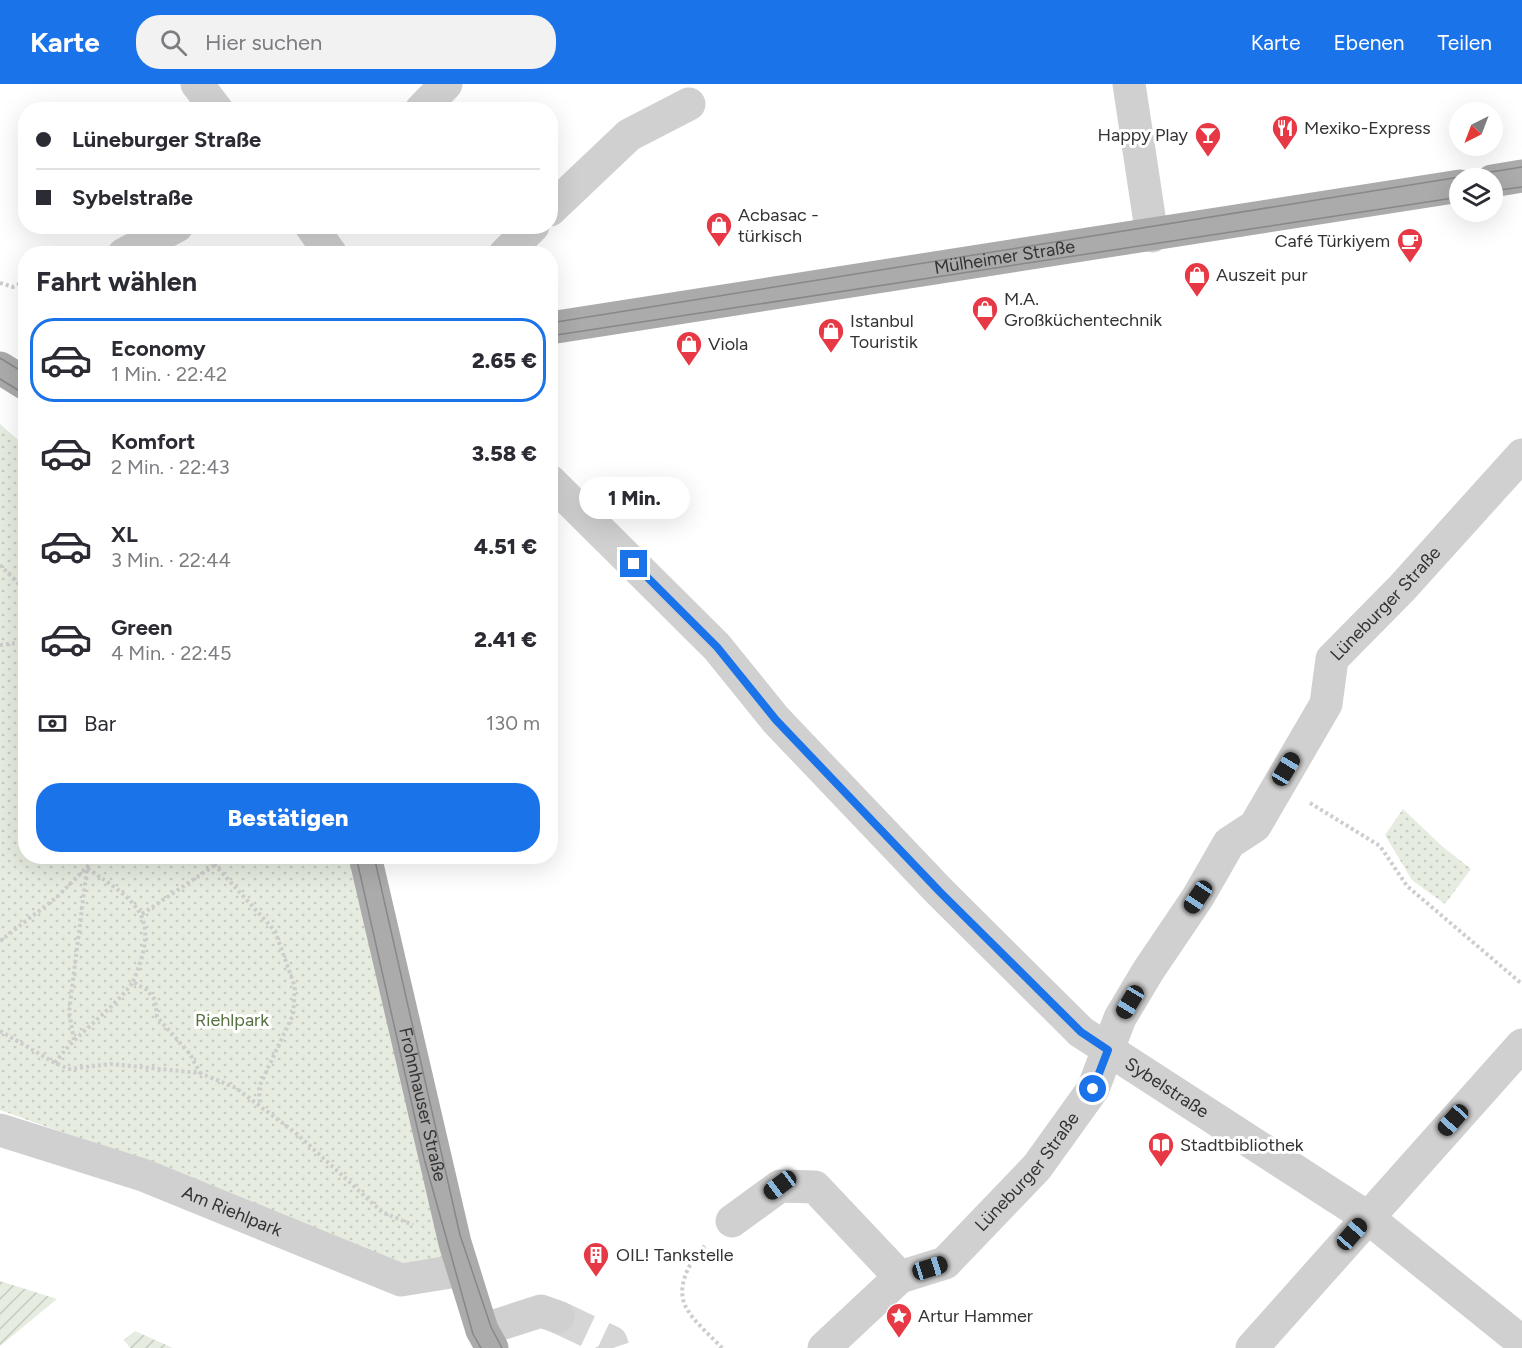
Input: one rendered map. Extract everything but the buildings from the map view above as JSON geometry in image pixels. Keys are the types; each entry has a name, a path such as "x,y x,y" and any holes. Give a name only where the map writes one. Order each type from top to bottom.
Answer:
{"main road":[{"path":"1503,179 1522,176"},
{"name":"Mülheimer Straße","path":"558,327 1152,236 1449,188"},
{"path":"0,368 18,379"},
{"name":"Frohnhauser Straße","path":"367,864 460,1257 487,1339"}],"street":[{"path":"197,84 211,102"},
{"path":"429,102 446,84"},
{"path":"1129,84 1152,236"},
{"path":"558,202 629,135 689,104"},
{"path":"139,246 162,234"},
{"path":"513,246 525,234"},
{"name":"Lüneburger Straße","path":"824,1348 900,1278 945,1263 1038,1167 1093,1089 1120,1018 1198,897 1229,843 1255,826 1326,704 1332,659 1402,588 1522,455"},
{"name":"Sybelstraße","path":"558,489 717,647 776,720 940,892 1081,1032 1367,1217 1522,1342"},
{"path":"1252,1348 1522,1045"},
{"name":"Am Riehlpark","path":"0,1130 143,1175 401,1280 460,1257"},
{"path":"732,1221 780,1185 815,1186 900,1278"},
{"path":"487,1339 541,1311 558,1317"}],"path":[{"path":"0,283 13,287 18,285"},
{"path":"0,565 18,583"},
{"path":"0,645 18,643"},
{"path":"1278,785 1380,846 1407,886 1522,984"},
{"path":"0,941 57,897 91,864"},
{"path":"142,914 215,865 275,931 295,987 293,1016 259,1087 260,1106"},
{"path":"54,1063 74,1040 119,1001 133,982 146,938 142,914 132,900 87,868"},
{"path":"74,1040 69,1012 87,868"},
{"path":"133,982 147,990 155,1000 157,1017 190,1054 200,1073"},
{"path":"0,1031 54,1063 69,1069 111,1064 200,1073 236,1088 297,1134 382,1212 460,1257"},
{"path":"722,1348 686,1308 682,1284 694,1257 732,1221"}],"green space":[{"name":"Riehlpark","path":"0,424 18,440 18,864 365,864 452,1249 441,1270 397,1264 189,1178 0,1110"},
{"path":"1403,809 1443,847 1471,869 1445,904 1412,880 1385,835"},
{"path":"0,1281 57,1299 0,1346"},
{"path":"135,1331 173,1348 130,1348 124,1340"}],"tunnel":[{"path":"558,1317 611,1342 613,1348"}],"tram line":[{"path":"558,322 1522,167"},
{"path":"1503,190 1522,187"},
{"path":"558,335 1449,199"},
{"path":"0,358 18,369"},
{"path":"0,379 18,390"},
{"path":"358,864 424,1158 473,1334 481,1348"},
{"path":"376,864 460,1235 491,1327 502,1348"}],"place":[{"name":"Mexiko-Express","path":"1285,151"},
{"name":"Happy Play","path":"1208,158"},
{"name":"Acbasac - türkisch","path":"719,248"},
{"name":"Café Türkiyem","path":"1410,264"},
{"name":"Auszeit pur","path":"1197,298"},
{"name":"M.A. Großküchentechnik","path":"985,332"},
{"name":"Istanbul Touristik","path":"831,354"},
{"name":"Viola","path":"689,367"},
{"name":"Stadtbibliothek","path":"1161,1168"},
{"name":"OIL! Tankstelle","path":"596,1278"},
{"name":"Artur Hammer","path":"899,1339"}],"route":[{"path":"634,564 717,647 776,720 940,892 1081,1032 1108,1050 1093,1089"}]}
